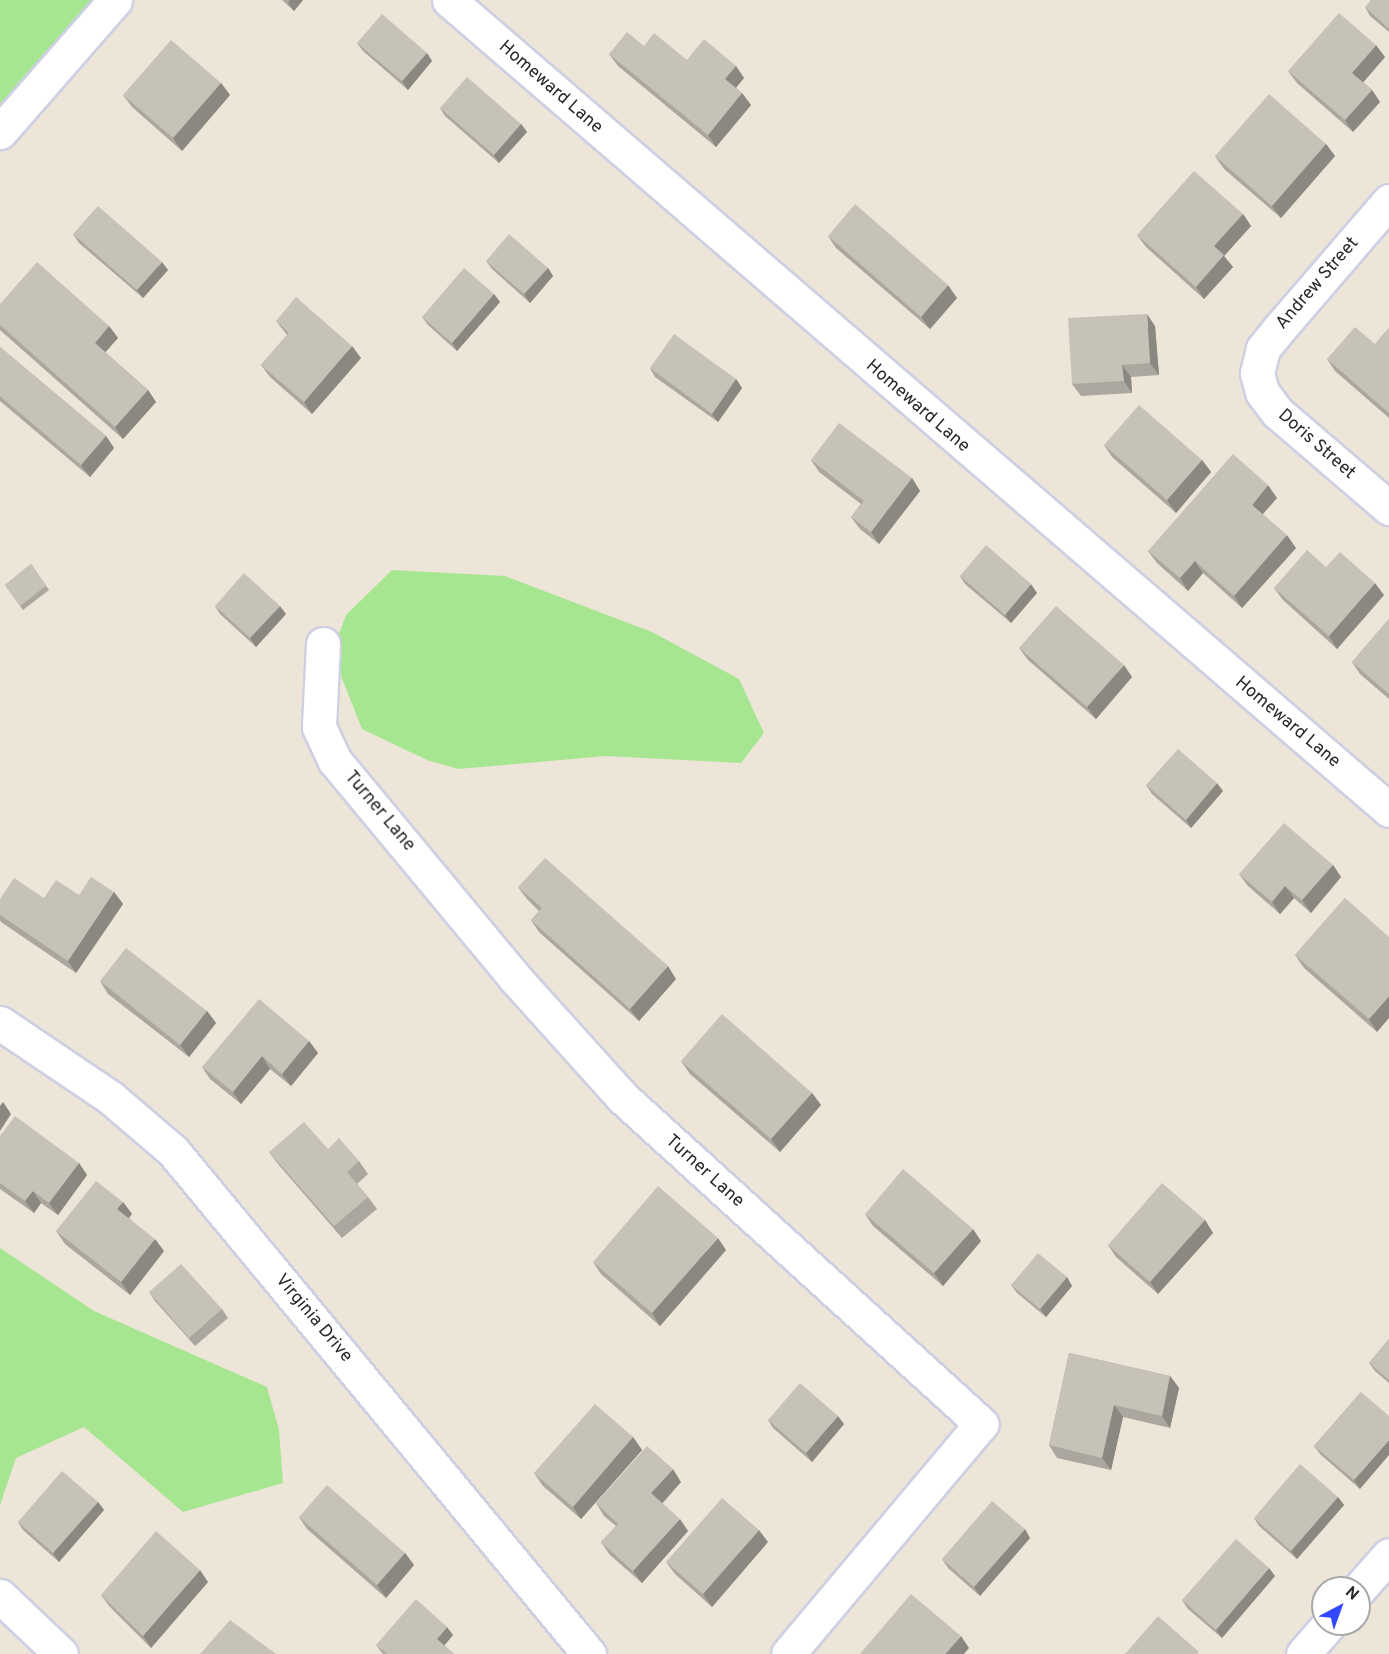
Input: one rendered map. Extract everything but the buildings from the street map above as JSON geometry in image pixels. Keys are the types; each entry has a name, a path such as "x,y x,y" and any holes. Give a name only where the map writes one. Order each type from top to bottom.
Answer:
{"street":[{"path":"0,132 115,0"},
{"name":"Homeward Lane","path":"449,0 1389,810"},
{"name":"Andrew Street","path":"1257,373 1263,350 1279,329 1389,201"},
{"name":"Doris Street","path":"1257,373 1262,392 1277,412 1389,508"},
{"name":"Turner Lane","path":"323,644 319,727 335,761 515,978 622,1097 981,1424 788,1654"},
{"name":"Virginia Drive","path":"0,1023 111,1098 173,1150 589,1654"},
{"path":"1370,1576 1389,1555"},
{"path":"0,1596 62,1654"},
{"path":"1303,1654 1319,1636"}],"green space":[{"path":"0,0 95,0 0,109"},
{"path":"392,570 505,576 652,632 739,679 764,733 741,763 606,756 458,769 427,760 362,729 332,653 346,615"},
{"path":"0,1248 94,1311 267,1387 279,1430 283,1483 183,1512 84,1427 16,1458 0,1505"}]}
